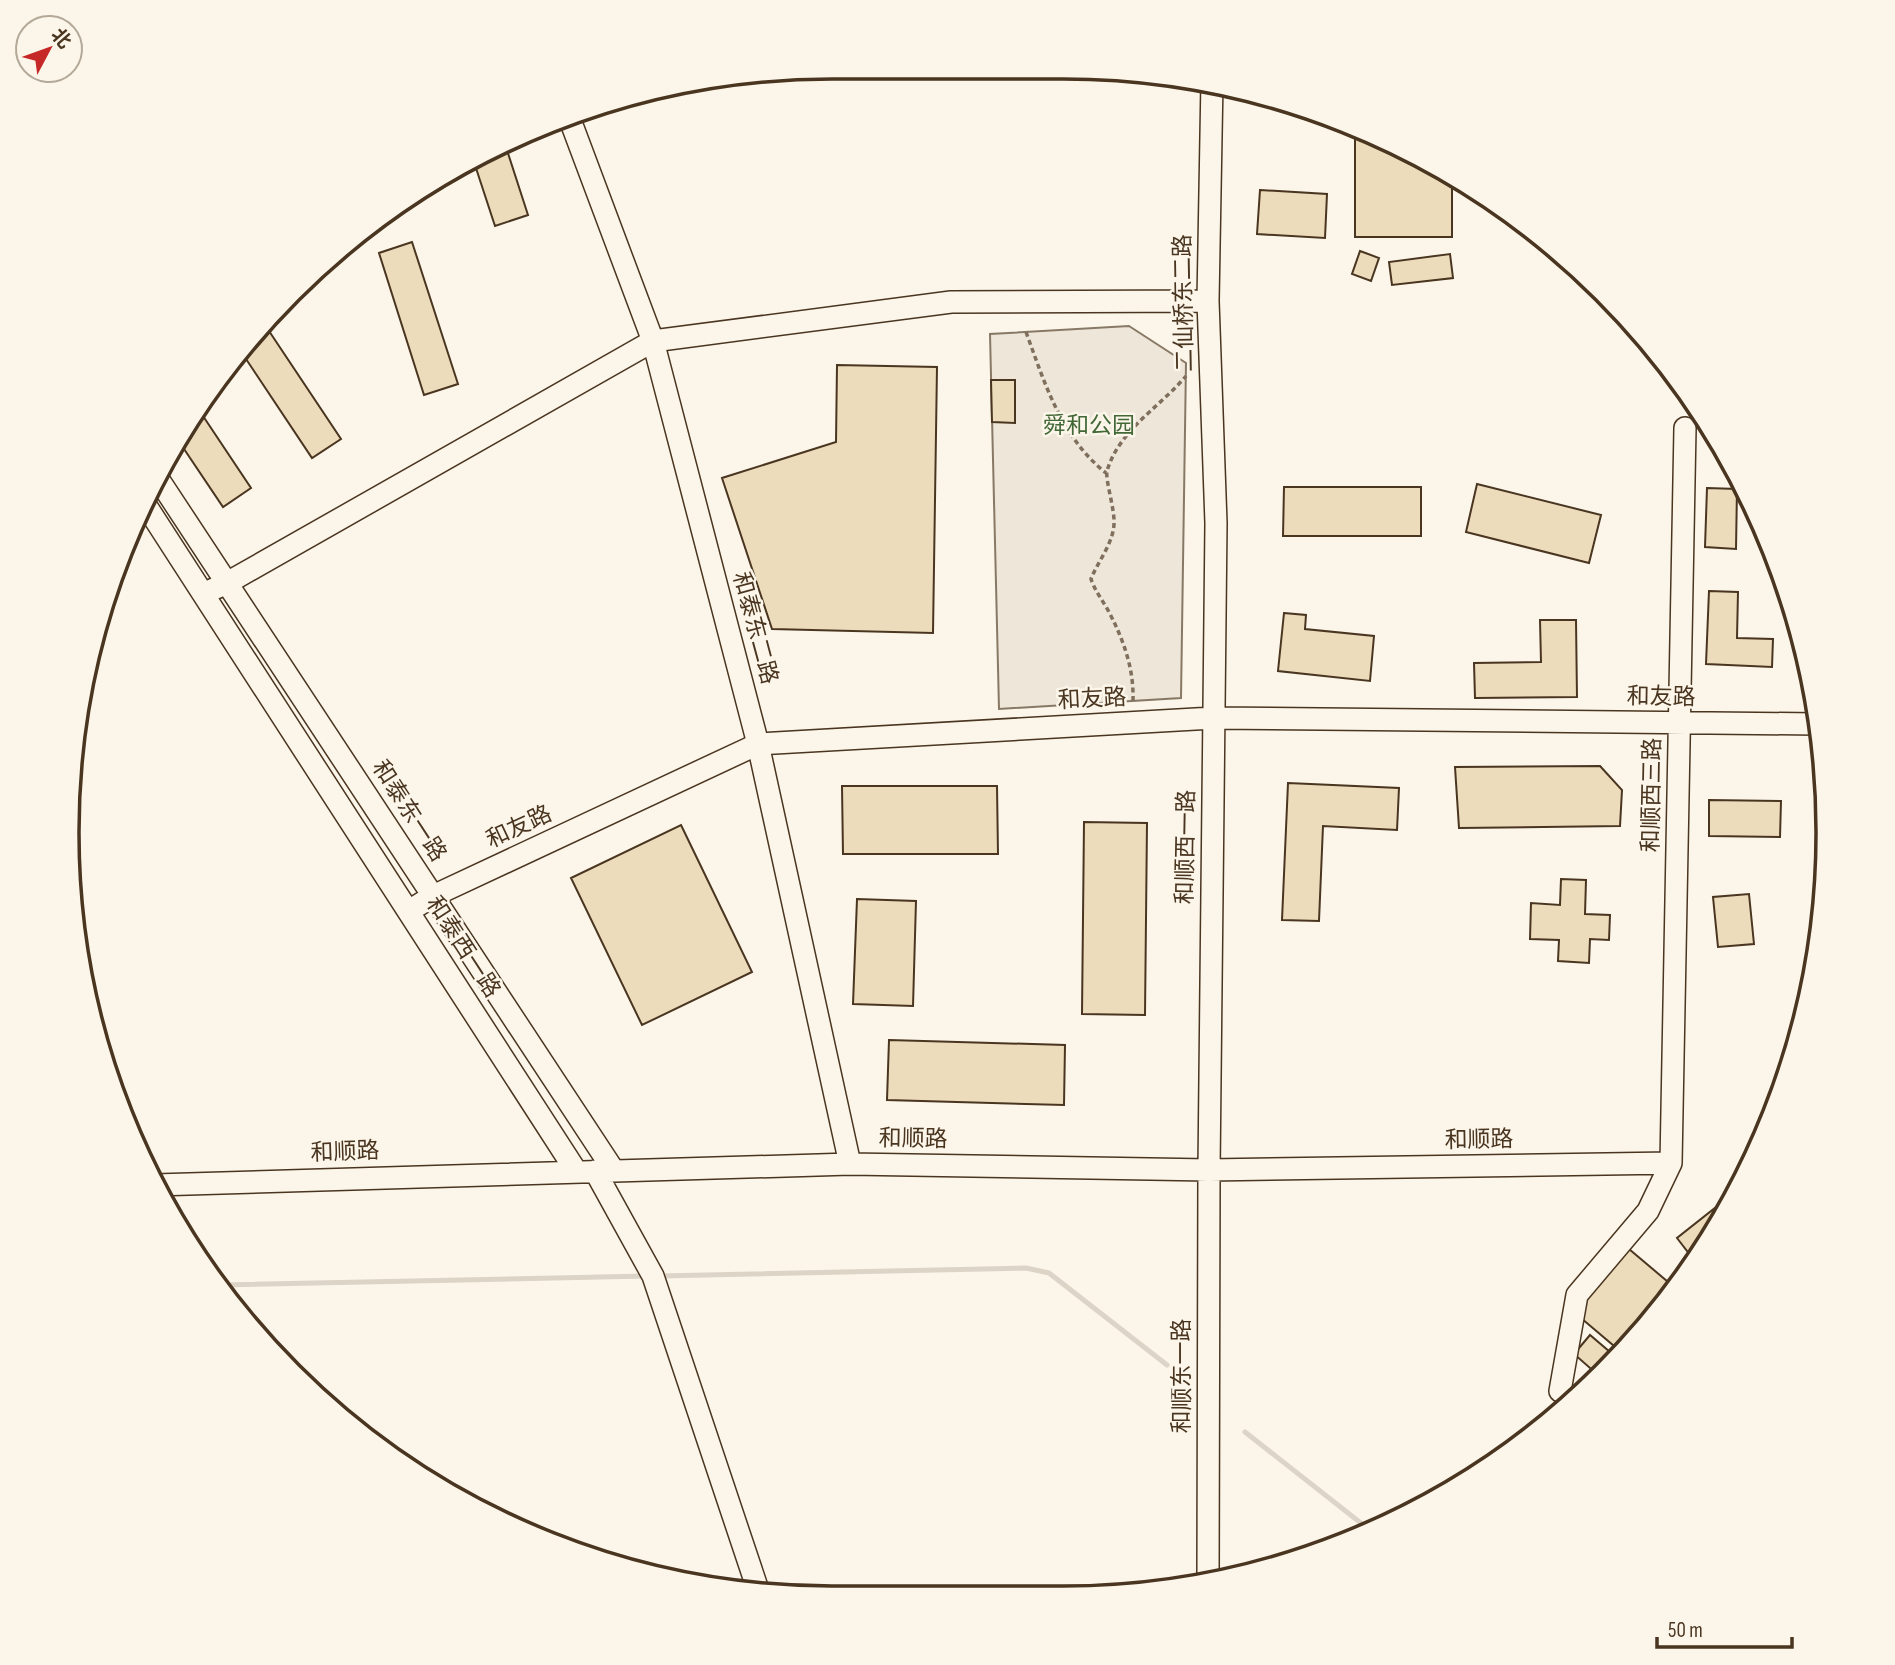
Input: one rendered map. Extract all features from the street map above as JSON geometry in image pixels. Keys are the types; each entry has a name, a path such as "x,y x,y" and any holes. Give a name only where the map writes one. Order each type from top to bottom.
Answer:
{"street":[{"name":"二仙桥东二路","path":"1212,93 1208,301 1216,523"},
{"name":"和泰东二路","path":"572,126 653,341 758,744 850,1164"},
{"path":"205,593 653,341 951,302 1208,301"},
{"name":"和顺西三路","path":"1671,1163 1685,428"},
{"name":"和泰东一路","path":"163,486 433,896 595,1171"},
{"name":"和泰西一路","path":"150,512 409,911 595,1171"},
{"name":"和顺西一路","path":"1209,1170 1216,523"},
{"name":"和友路","path":"409,911 433,896 758,744 1213,718 1808,724"},
{"path":"1560,1391 1577,1295 1648,1211 1671,1163"},
{"name":"和顺路","path":"166,1185 850,1164 1209,1170 1671,1163"},
{"name":"和顺东一路","path":"1208,1572 1209,1170"},
{"path":"595,1171 653,1276 755,1582"}],"path":[{"path":"1026,332 1057,414 1090,460 1106,473 1112,494 1114,525 1112,537 1091,579 1127,652 1134,680 1133,701"},
{"path":"1106,473 1113,456 1141,419 1186,376"}],"green space":[{"name":"舜和公园","path":"1129,326 1186,363 1181,698 999,709 990,334"}],"building":[{"path":"1355,138 1396,156 1452,188 1452,237 1355,237"},
{"path":"508,152 528,215 495,226 476,169"},
{"path":"1260,190 1327,194 1325,238 1257,234"},
{"path":"412,242 458,384 424,395 379,253"},
{"path":"1360,251 1379,258 1371,281 1352,274"},
{"path":"1450,254 1453,278 1392,285 1389,262"},
{"path":"270,332 341,439 312,458 247,360"},
{"path":"837,365 937,367 933,633 772,629 722,478 836,442"},
{"path":"991,380 1015,380 1015,423 992,422"},
{"path":"204,417 251,488 223,507 184,449"},
{"path":"1477,484 1601,515 1589,563 1466,532"},
{"path":"1284,487 1421,487 1421,536 1283,536"},
{"path":"1707,488 1733,489 1737,495 1736,549 1705,547"},
{"path":"1709,591 1738,592 1737,638 1773,639 1772,667 1706,664"},
{"path":"1284,613 1306,615 1305,629 1374,636 1370,681 1278,671"},
{"path":"1540,620 1576,620 1577,697 1475,698 1474,663 1541,662"},
{"path":"1600,766 1622,790 1620,826 1459,828 1455,767"},
{"path":"1288,783 1399,788 1397,830 1323,826 1319,921 1282,920"},
{"path":"842,786 997,786 998,854 843,854"},
{"path":"1709,800 1781,801 1780,837 1709,836"},
{"path":"1084,822 1147,823 1145,1015 1082,1014"},
{"path":"681,825 752,972 642,1025 571,878"},
{"path":"1561,879 1586,880 1585,914 1610,915 1609,940 1590,939 1589,963 1558,961 1559,940 1530,939 1531,903 1560,905"},
{"path":"1749,894 1754,944 1718,947 1713,897"},
{"path":"857,899 916,901 913,1006 853,1004"},
{"path":"889,1040 1065,1045 1064,1105 887,1100"},
{"path":"1716,1207 1688,1252 1677,1238"},
{"path":"1629,1249 1667,1281 1613,1346 1575,1313"},
{"path":"1590,1335 1608,1351 1591,1369 1574,1354"}],"waterway":[{"path":"660,1276 1026,1268 1049,1273 1167,1365"},
{"path":"231,1285 647,1276"},
{"path":"1245,1432 1362,1524"}]}
